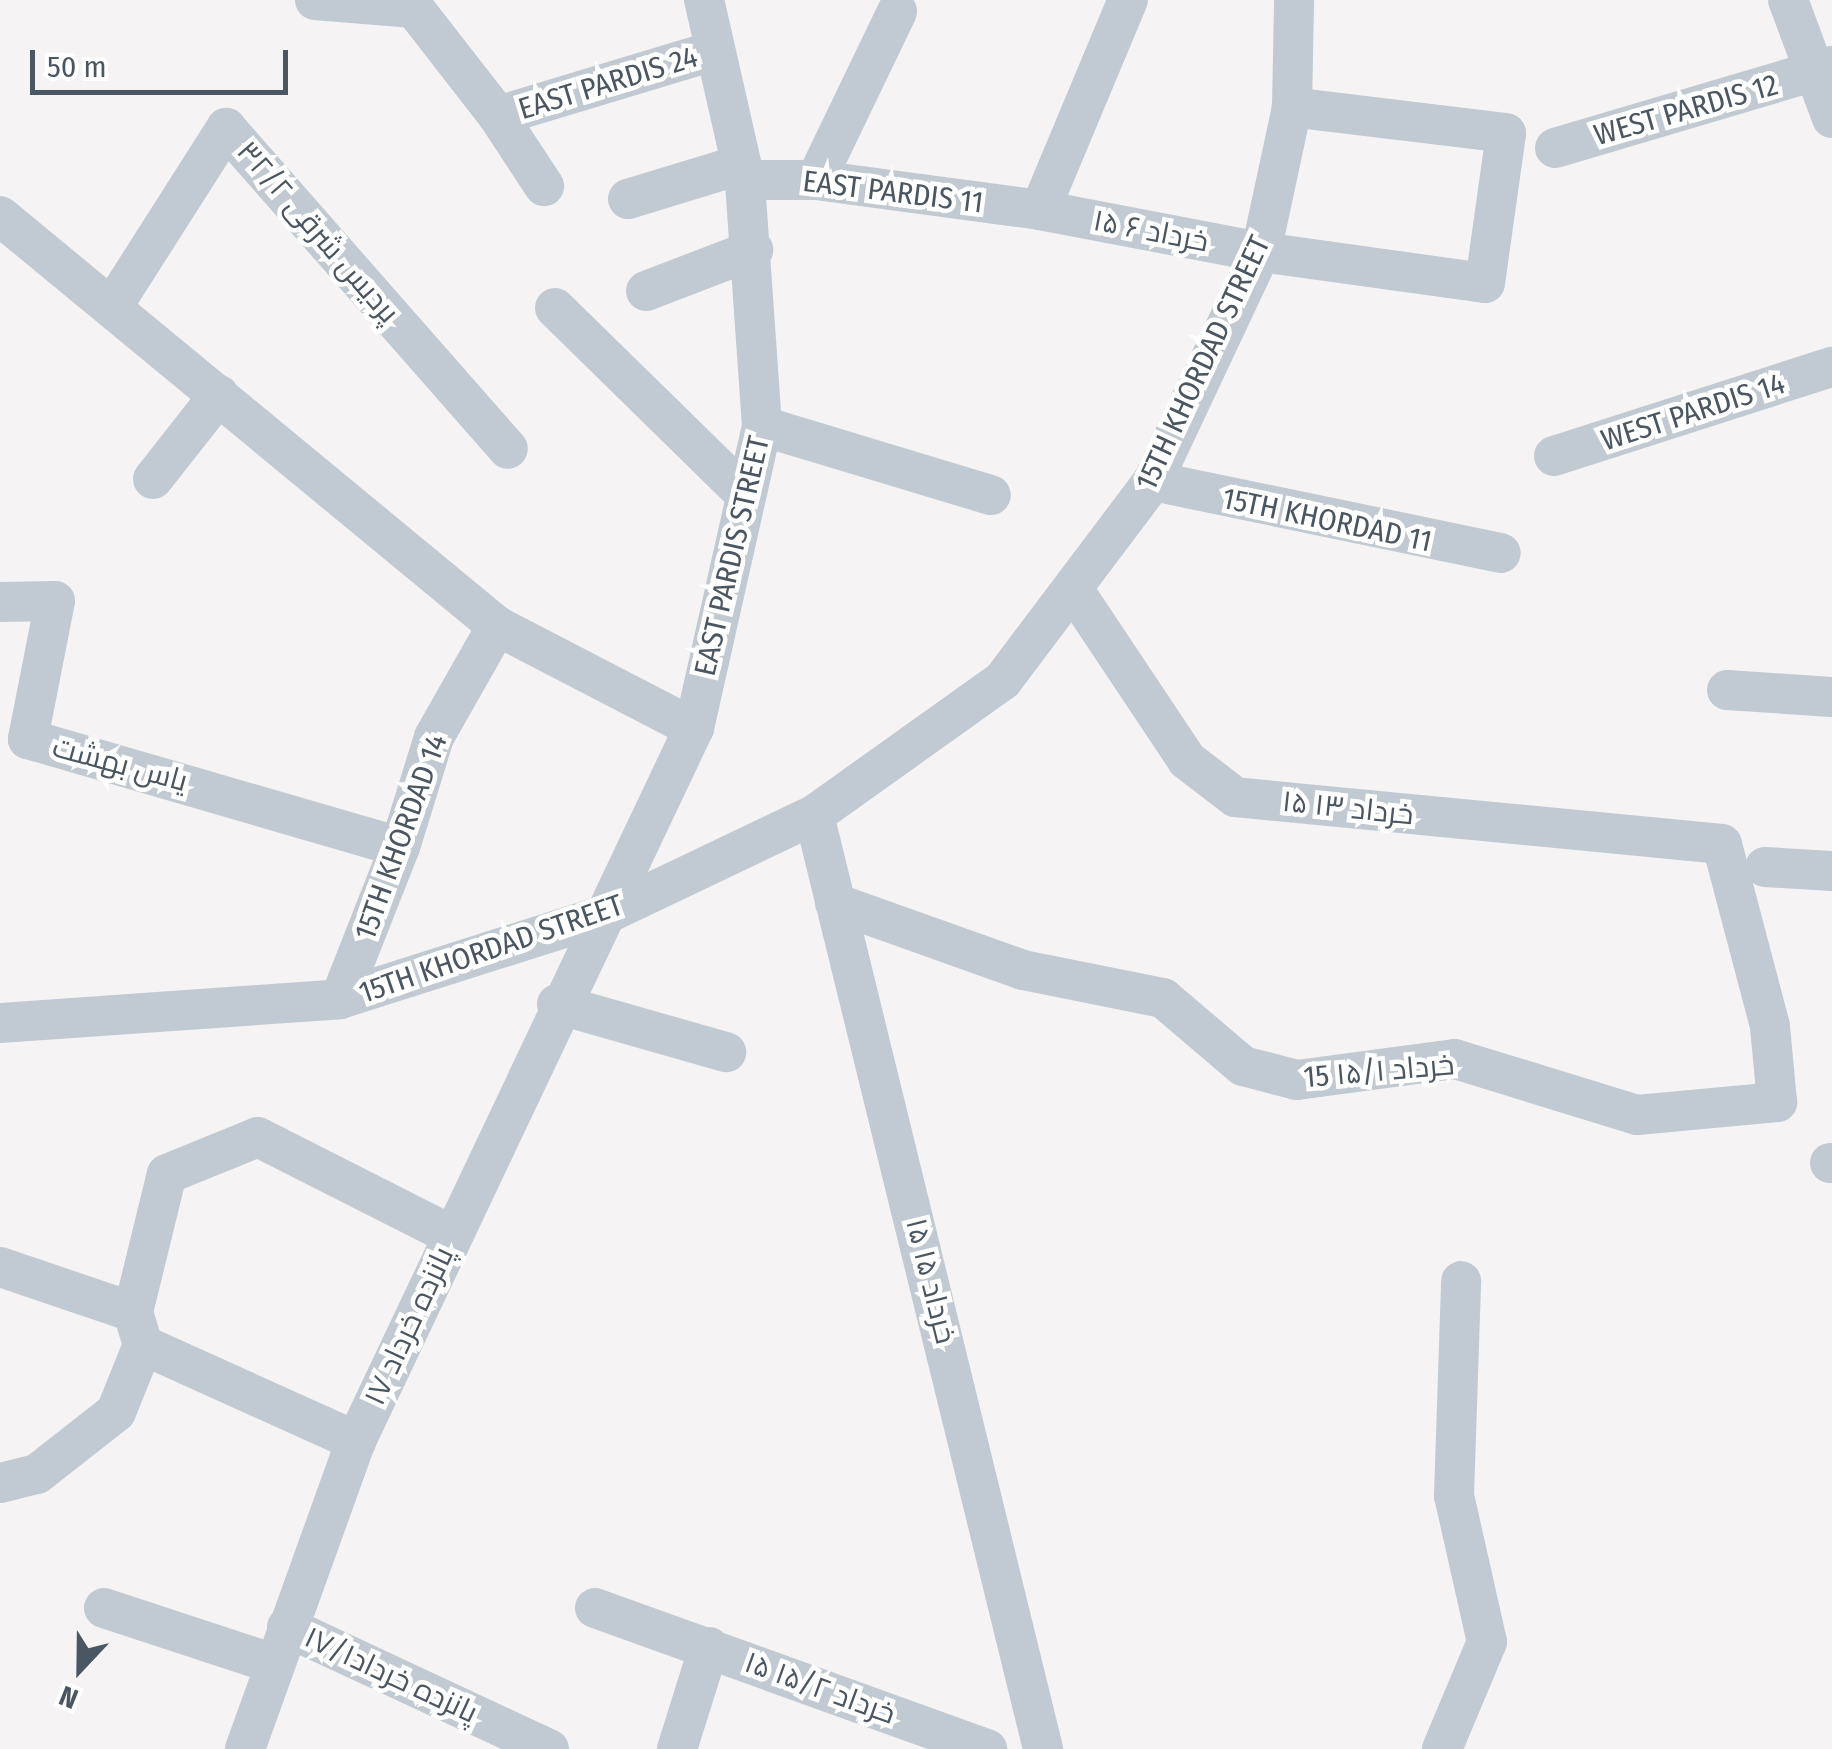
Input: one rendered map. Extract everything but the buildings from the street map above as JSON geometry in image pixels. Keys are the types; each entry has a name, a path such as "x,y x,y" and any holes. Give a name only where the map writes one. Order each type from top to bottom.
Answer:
{"street":[{"name":"EAST PARDIS 24","path":"316,0 414,8 498,116 713,52"},
{"name":"EAST PARDIS STREET","path":"602,916 694,728 762,426 753,250 742,173 704,0"},
{"path":"1040,210 1128,0"},
{"name":"15TH KHORDAD STREET","path":"0,1023 340,999 602,916 814,815 1003,680 1075,592 1153,482 1261,252 1292,107 1294,0"},
{"path":"1788,0 1825,69 1832,118"},
{"path":"816,180 897,12"},
{"name":"WEST PARDIS 12","path":"1554,148 1825,69"},
{"name":"۱۵ خرداد ۶","path":"1040,210 1261,252 1485,284 1506,133 1292,107"},
{"path":"498,116 544,186"},
{"name":"پردیس شرقی ۳۲/۲","path":"114,304 226,128 508,448"},
{"name":"EAST PARDIS 11","path":"628,199 742,173 1040,210"},
{"path":"0,216 114,304 497,626 694,728"},
{"path":"646,292 753,250"},
{"path":"555,308 745,494"},
{"name":"WEST PARDIS 14","path":"1554,456 1832,367"},
{"path":"153,480 218,394"},
{"path":"762,426 991,495"},
{"name":"15TH KHORDAD 11","path":"1153,482 1502,553"},
{"name":"۱۵ خرداد ۱۳","path":"1075,592 1188,760 1235,797 1722,844 1770,1026 1777,1102"},
{"name":"یاس بهشت","path":"0,602 55,600 28,740 400,847"},
{"name":"15TH KHORDAD 14","path":"340,999 400,847 434,737 497,626"},
{"path":"1727,690 1832,697"},
{"name":"۱۵ خرداد ۱۵","path":"814,815 1043,1749"},
{"path":"1765,867 1832,871"},
{"name":"15 خرداد ۱۵/۱","path":"835,903 1024,970 1163,998 1244,1066 1297,1080 1455,1059 1636,1115 1777,1102"},
{"name":"پانزده خرداد ۱۷","path":"246,1749 356,1441 602,916"},
{"path":"558,1004 726,1052"},
{"path":"0,1483 37,1474 116,1412 138,1328 167,1174 258,1137 451,1235"},
{"path":"0,1267 138,1328 356,1441"},
{"path":"1442,1749 1487,1642 1454,1496 1461,1281"},
{"name":"پانزده خرداد۱۷/۱","path":"104,1608 280,1646 549,1749"},
{"name":"۱۵ خرداد ۱۵/۲","path":"595,1608 987,1749"},
{"path":"677,1749 709,1648"}]}
